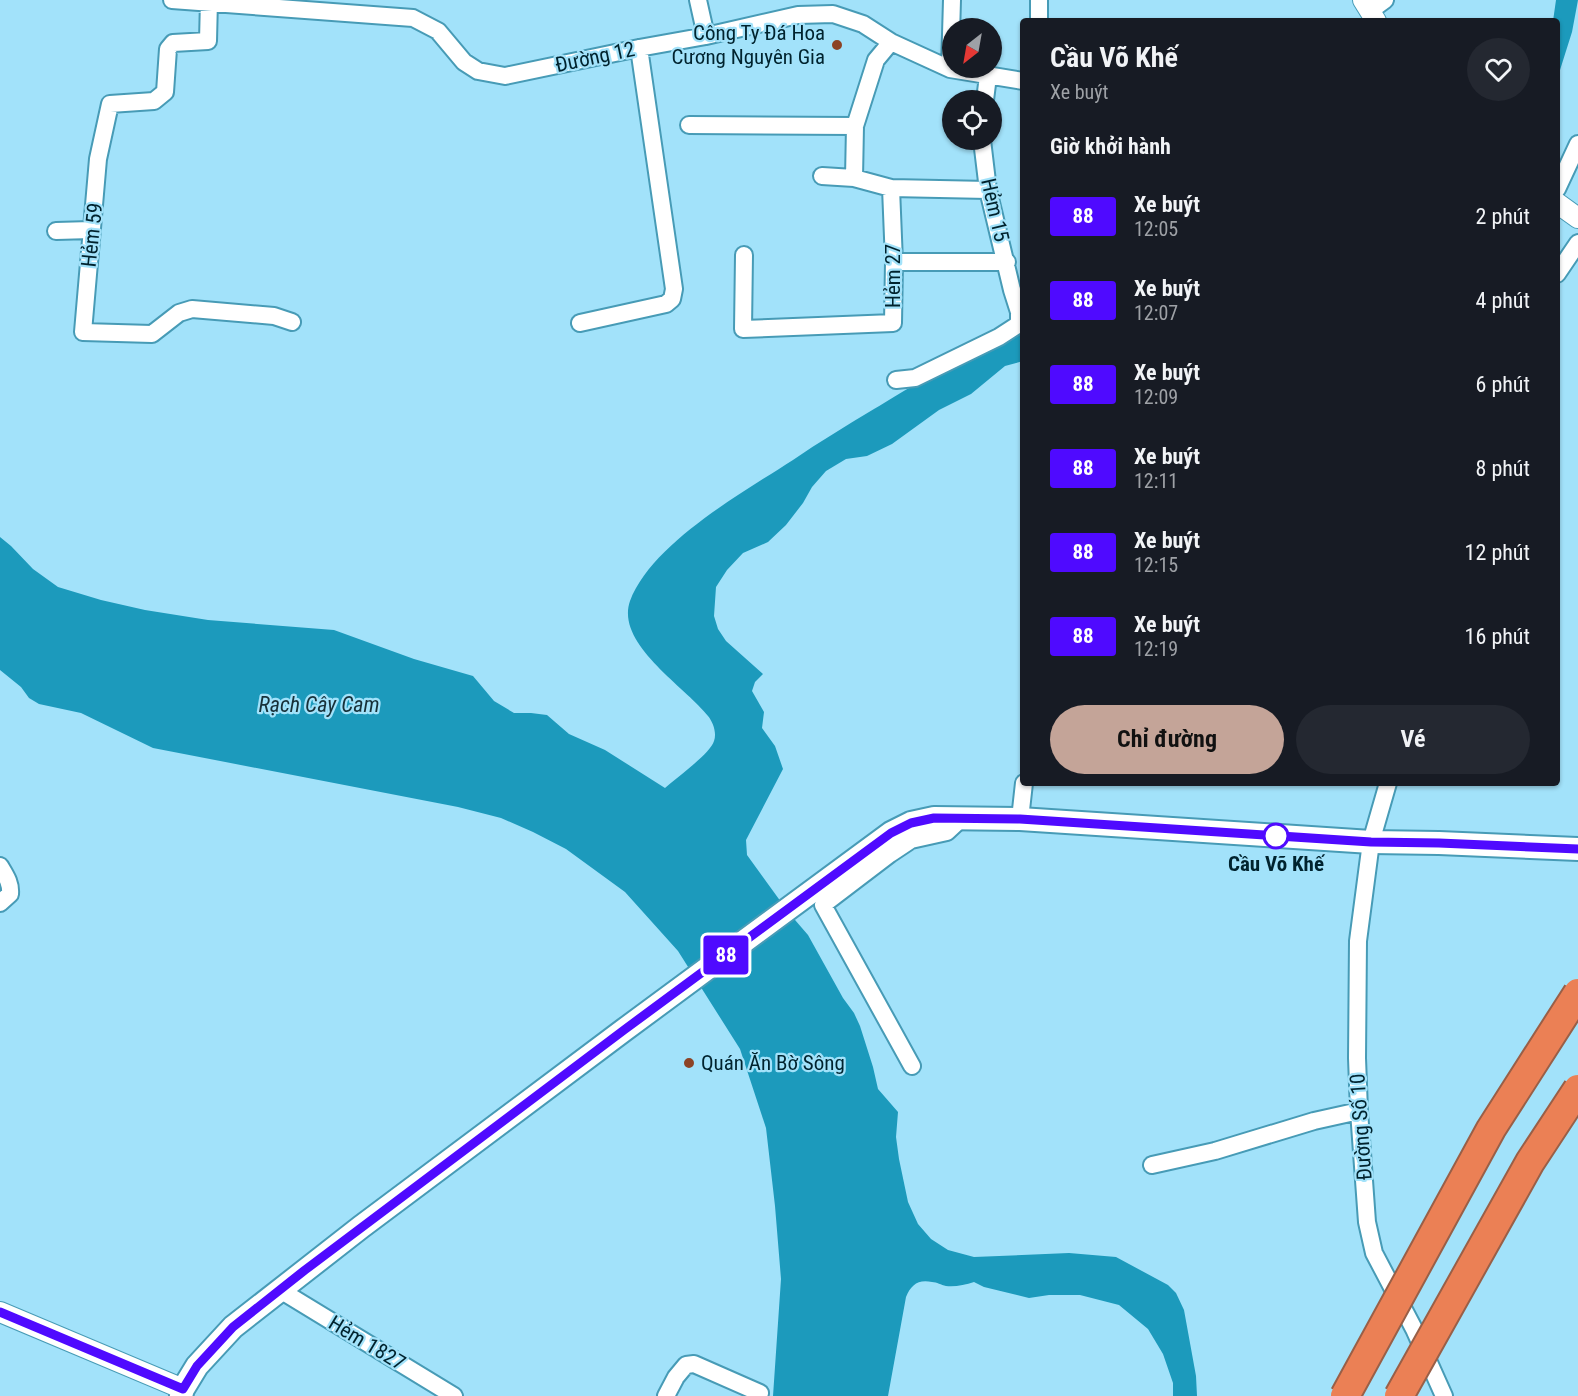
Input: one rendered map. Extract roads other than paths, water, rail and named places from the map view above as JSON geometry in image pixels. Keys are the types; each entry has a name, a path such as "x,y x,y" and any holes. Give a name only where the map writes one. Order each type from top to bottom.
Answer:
{"highway":[{"path":"1345,1396 1491,1129 1578,993"},
{"path":"1399,1396 1530,1162 1578,1089"}],"main road":[{"path":"182,1392 197,1366 233,1327 280,1290 624,1030 891,833 911,823 934,818 1020,819 1371,842 1578,849"}],"street":[{"name":"Đường 12","path":"172,0 413,18 438,31 464,62 478,71 505,76 706,36 833,7 891,42 942,65"},
{"path":"698,0 706,36"},
{"path":"951,18 952,0"},
{"path":"1039,0 1039,18"},
{"name":"Hẻm 59","path":"209,1 208,41 173,43 168,49 165,93 154,101 110,104 98,159 83,332 152,334 179,313 192,309 274,316 292,322"},
{"path":"854,178 855,126 876,60 891,42"},
{"path":"580,323 666,304 672,299 674,289 639,48"},
{"name":"Đường 12","path":"1002,78 1020,81"},
{"path":"689,125 855,126"},
{"path":"1560,183 1578,144"},
{"name":"Hẻm 15","path":"896,380 915,378 999,337 1016,326 1018,322 1019,312 988,190 983,150"},
{"path":"822,176 854,178 891,188 988,190"},
{"name":"Hẻm 27","path":"744,255 742,330 893,322 894,262 891,188"},
{"path":"1560,205 1578,218"},
{"path":"56,231 91,230"},
{"path":"1560,270 1578,243"},
{"path":"894,262 1007,262"},
{"path":"1020,819 1024,786"},
{"name":"Đường Số 10","path":"1387,786 1371,842 1358,941 1357,1058 1367,1222 1374,1253 1414,1329 1444,1396"},
{"path":"912,1066 823,905 911,840 947,832 962,818"},
{"path":"0,866 11,888 10,894 0,903"},
{"path":"1152,1165 1215,1151 1314,1121 1359,1111"},
{"name":"Hẻm 1827","path":"280,1290 454,1396"},
{"path":"0,1312 182,1392"},
{"path":"666,1396 676,1377 686,1365 694,1364 760,1393"}],"water":[{"path":"1556,0 1578,0 1572,32 1560,70 1560,18 1553,18"},
{"name":"Rạch Cây Cam","path":"1020,334 1020,362 1005,366 971,394 939,410 892,444 867,456 846,459 826,471 786,525 768,542 743,553 727,570 716,587 714,616 718,629 726,641 763,674 755,682 752,691 764,712 762,728 775,746 783,769 746,840 747,855 808,935 843,998 854,1013 873,1067 878,1089 898,1112 896,1137 899,1159 908,1202 918,1224 931,1239 948,1250 974,1257 1069,1253 1116,1257 1168,1285 1176,1293 1184,1310 1196,1376 1197,1396 1173,1396 1173,1383 1163,1354 1148,1329 1119,1305 1080,1295 1049,1295 1029,1298 984,1287 974,1282 944,1286 936,1282 923,1281 910,1289 906,1297 888,1396 773,1396 781,1279 766,1128 740,1049 678,951 625,892 566,849 501,818 458,807 153,748 81,713 39,704 29,698 21,687 0,670 0,537 33,569 58,587 101,600 208,620 334,630 414,659 473,676 494,701 514,713 547,715 569,734 605,750 665,788 706,752 714,741 715,731 708,716 698,704 655,664 642,649 633,633 628,617 630,601 641,580 678,540 749,488 906,390"}],"place":[{"name":"Công Ty Đá Hoa Cương Nguyên Gia","path":"837,45"},
{"name":"Cầu Võ Khế","path":"1276,836"},
{"name":"Quán Ăn Bờ Sông","path":"689,1063"}]}
